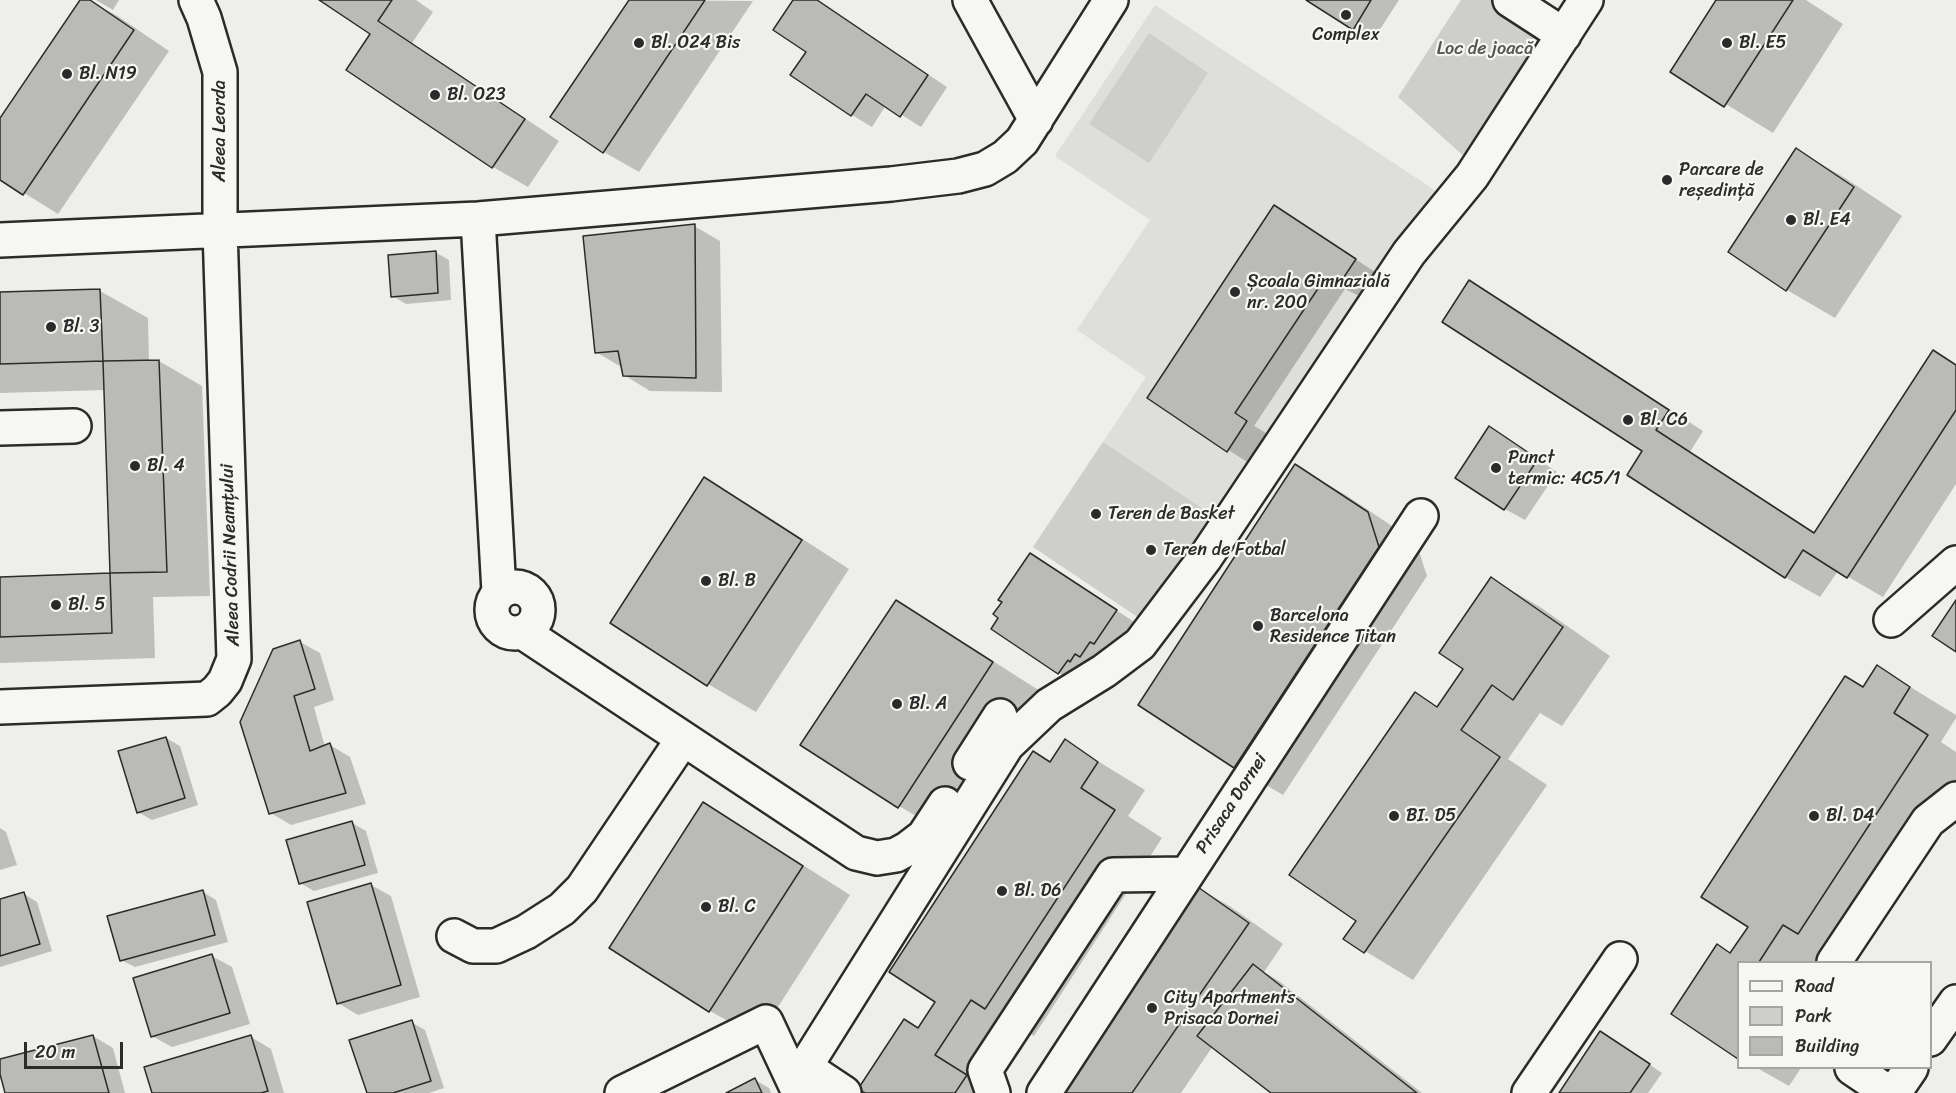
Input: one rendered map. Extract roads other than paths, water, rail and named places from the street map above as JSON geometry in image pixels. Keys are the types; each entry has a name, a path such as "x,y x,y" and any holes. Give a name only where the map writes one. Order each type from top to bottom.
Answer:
{"street":[{"name":"Aleea Leorda","path":"196,0 204,18 220,72 220,230"},
{"path":"970,0 1036,120"},
{"path":"0,240 478,219 958,176 985,169 1005,158 1022,141 1111,0"},
{"path":"1510,0 1564,35"},
{"path":"844,1093 805,1067 1007,745 1049,705 1104,671 1140,644 1205,558 1408,253 1472,176 1586,0"},
{"path":"478,219 499,592 493,601 492,610 494,620 506,632 524,633 856,853 877,858 896,855 924,836 1000,716"},
{"name":"Aleea Codrii Neamțului","path":"0,706 209,707 225,681 234,659 220,230"},
{"path":"0,428 74,426"},
{"name":"Prisaca Dornei","path":"1044,1093 1421,516"},
{"path":"1891,620 1956,563"},
{"path":"454,936 474,946 496,946 526,932 562,909 582,889 683,739"},
{"path":"1835,961 1928,821 1956,799"},
{"path":"993,1093 985,1070 1113,875 1186,874"},
{"path":"1529,1093 1620,959"},
{"path":"1932,1036 1956,1002"},
{"path":"622,1093 766,1022 796,1086 806,1093"},
{"path":"1853,1069 1889,1093"},
{"path":"1894,1093 1910,1069"}],"place":[{"name":"Complex","path":"1346,15"},
{"name":"Bl. O24 Bis","path":"639,43"},
{"name":"Bl. E5","path":"1727,43"},
{"name":"Bl. N19","path":"67,74"},
{"name":"Bl. O23","path":"435,95"},
{"name":"Parcare de reședință","path":"1667,180"},
{"name":"Bl. E4","path":"1791,220"},
{"name":"Școala Gimnazială nr. 200","path":"1235,292"},
{"name":"Bl. 3","path":"51,327"},
{"name":"Bl. C6","path":"1628,420"},
{"name":"Bl. 4","path":"135,466"},
{"name":"Punct termic: 4C5/1","path":"1496,468"},
{"name":"Teren de Basket","path":"1096,514"},
{"name":"Teren de Fotbal","path":"1151,550"},
{"name":"Bl. B","path":"706,581"},
{"name":"Bl. 5","path":"56,605"},
{"name":"Barcelona Residence Titan","path":"1258,626"},
{"name":"Bl. A","path":"897,704"},
{"name":"BI. D5","path":"1394,816"},
{"name":"Bl. D4","path":"1814,816"},
{"name":"Bl. D6","path":"1002,891"},
{"name":"Bl. C","path":"706,907"},
{"name":"City Apartments Prisaca Dornei","path":"1152,1008"}],"park label":[{"name":"Loc de joacă","path":"1485,49"}]}
